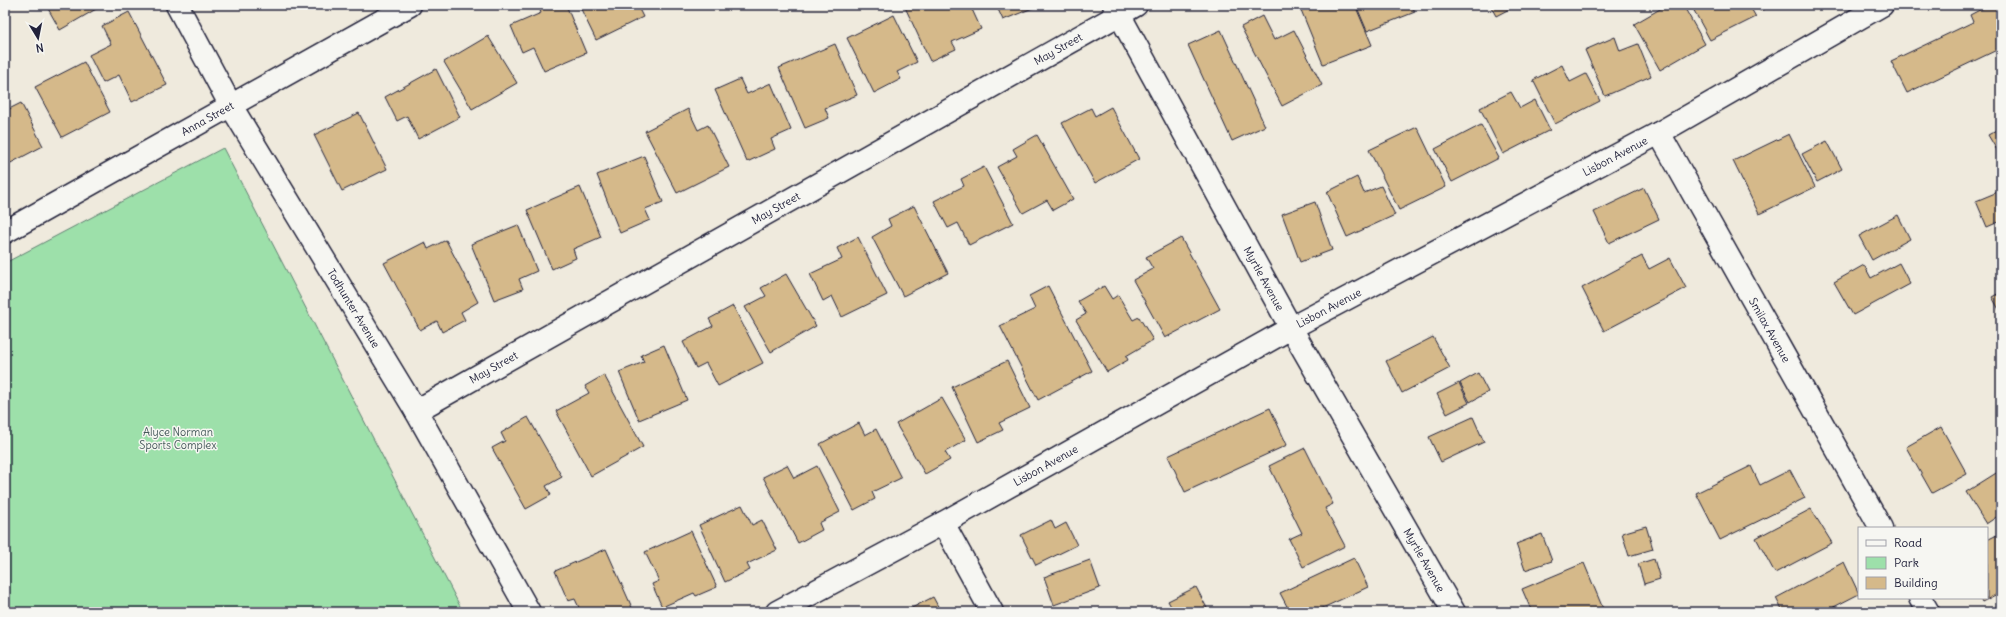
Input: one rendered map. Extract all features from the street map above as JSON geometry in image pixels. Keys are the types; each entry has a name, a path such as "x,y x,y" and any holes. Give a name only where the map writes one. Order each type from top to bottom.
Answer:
{"street":[{"name":"Todhunter Avenue","path":"177,5 231,106 416,411 529,612"},
{"name":"Anna Street","path":"5,232 410,5"},
{"name":"Lisbon Avenue","path":"777,612 943,523 1291,328 1659,133 1882,5"},
{"name":"Myrtle Avenue","path":"1123,8 1291,328 1454,612"},
{"name":"May Street","path":"416,411 1123,8"},
{"name":"Smilax Avenue","path":"1659,133 1880,527"},
{"path":"943,523 992,612"},
{"path":"1921,599 1928,612"}],"green space":[{"name":"Alyce Norman Sports Complex","path":"223,148 463,612 5,612 5,263"}],"building":[{"path":"46,5 103,5 60,30"},
{"path":"538,5 566,5 586,53 544,71 533,47 522,52 511,26 541,13"},
{"path":"579,5 637,5 643,17 596,40"},
{"path":"904,5 970,5 981,29 952,42 956,49 930,61"},
{"path":"996,5 1035,5 1035,7 1003,20"},
{"path":"1299,5 1321,5 1322,7 1355,5 1372,45 1323,64"},
{"path":"1356,5 1412,5 1415,12 1367,31"},
{"path":"1490,5 1517,5 1496,16"},
{"path":"1667,5 1683,5 1705,44 1660,70 1634,24"},
{"path":"1691,5 1749,5 1756,17 1710,40"},
{"path":"1757,5 1773,5 1760,11"},
{"path":"1989,5 2001,5 2001,48 1907,93 1891,61 1973,22 1970,15"},
{"path":"129,12 167,85 132,102 119,75 103,83 89,55 111,44 102,26"},
{"path":"894,15 917,62 897,72 901,79 874,93 847,38"},
{"path":"1262,16 1274,40 1294,30 1322,85 1282,106 1241,27"},
{"path":"1221,30 1265,126 1232,141 1188,45"},
{"path":"488,36 517,83 472,109 444,62"},
{"path":"1615,37 1620,51 1638,44 1651,76 1605,96 1585,50"},
{"path":"835,44 857,95 825,108 829,118 805,128 779,68"},
{"path":"84,62 110,112 62,137 35,87"},
{"path":"1562,65 1570,82 1586,74 1600,101 1555,124 1533,80"},
{"path":"436,69 460,117 418,139 407,116 397,121 385,97"},
{"path":"740,79 747,94 771,83 791,130 771,139 775,149 747,162 715,90"},
{"path":"1511,92 1520,108 1535,100 1550,130 1503,154 1480,108"},
{"path":"21,103 43,146 5,166 5,111"},
{"path":"1111,107 1139,159 1095,183 1062,123 1091,108 1095,116"},
{"path":"688,109 698,130 708,125 729,167 677,193 645,131"},
{"path":"359,113 387,169 342,191 314,135"},
{"path":"1481,125 1499,158 1452,182 1435,149"},
{"path":"1417,127 1446,187 1399,210 1369,150"},
{"path":"2001,128 2001,157 1988,135"},
{"path":"1789,134 1815,187 1759,214 1733,161"},
{"path":"1037,135 1073,199 1053,210 1047,200 1023,213 997,167 1017,156 1013,149"},
{"path":"1827,141 1842,169 1817,182 1802,154"},
{"path":"644,156 663,202 645,209 650,220 620,233 597,175"},
{"path":"984,167 1013,223 969,245 958,223 948,228 934,201 964,186 961,179"},
{"path":"1357,177 1364,193 1381,186 1395,215 1347,237 1327,192"},
{"path":"580,187 601,237 573,249 576,258 552,269 527,210"},
{"path":"1644,188 1659,219 1609,243 1594,212"},
{"path":"2000,191 2001,221 1987,227 1976,201"},
{"path":"1315,202 1332,250 1300,262 1282,214"},
{"path":"914,206 948,273 903,296 872,237 891,226 888,219"},
{"path":"1898,215 1910,239 1872,260 1859,236"},
{"path":"518,225 537,271 519,279 523,289 494,300 471,244"},
{"path":"858,237 887,295 842,317 832,296 823,301 810,274 842,259 837,248"},
{"path":"1181,238 1220,309 1165,338 1133,280 1153,269 1146,257"},
{"path":"446,240 478,302 461,312 465,320 442,332 437,321 420,330 384,263 425,242 428,249"},
{"path":"1642,256 1649,269 1670,258 1686,288 1604,331 1582,288"},
{"path":"1899,263 1910,284 1853,315 1834,282 1864,265 1871,278"},
{"path":"786,274 816,326 771,352 745,307 766,296 761,288"},
{"path":"1048,286 1092,371 1038,400 1000,326 1035,309 1029,296"},
{"path":"1104,286 1112,299 1118,295 1133,320 1139,317 1153,340 1126,356 1128,360 1107,372 1076,320 1086,314 1078,301"},
{"path":"2001,292 2001,313 1992,297"},
{"path":"733,306 763,363 718,386 706,363 696,368 683,342 713,326 709,319"},
{"path":"1433,337 1450,368 1402,393 1386,361"},
{"path":"664,345 687,400 639,420 619,372 644,362 641,355"},
{"path":"1007,361 1030,408 999,423 1003,430 978,442 952,387"},
{"path":"1478,373 1488,392 1470,402 1460,383"},
{"path":"604,375 643,447 591,476 556,411 589,393 585,386"},
{"path":"1459,383 1469,403 1447,414 1437,394"},
{"path":"942,398 966,440 945,452 950,460 925,474 896,424"},
{"path":"1270,408 1287,445 1185,492 1168,456"},
{"path":"528,417 562,477 546,486 551,495 526,509 492,448 505,441 501,433"},
{"path":"1473,417 1484,442 1441,462 1429,437"},
{"path":"859,423 865,435 876,429 901,478 872,492 875,499 854,510 820,444"},
{"path":"1941,427 1967,474 1932,493 1906,447"},
{"path":"1305,448 1333,504 1325,508 1345,546 1303,567 1289,539 1302,533 1269,466"},
{"path":"787,465 794,478 817,466 840,512 819,523 822,530 798,543 763,477"},
{"path":"1751,466 1760,485 1790,470 1805,498 1720,540 1696,493"},
{"path":"2001,470 2001,514 1986,524 1966,492"},
{"path":"742,505 752,525 762,520 777,550 747,564 750,570 725,582 699,525"},
{"path":"1811,509 1832,543 1775,573 1756,538"},
{"path":"1051,520 1055,529 1066,523 1077,545 1036,565 1021,535"},
{"path":"1646,526 1653,549 1629,556 1622,533"},
{"path":"691,531 717,587 696,596 694,593 662,607 652,584 659,581 645,552"},
{"path":"2001,533 2001,592 1988,599 1988,540"},
{"path":"1542,534 1552,561 1525,570 1516,544"},
{"path":"606,549 634,612 581,612 575,599 568,601 555,571"},
{"path":"1354,558 1368,587 1314,612 1290,612 1280,593"},
{"path":"1654,559 1660,579 1644,584 1638,564"},
{"path":"1090,560 1100,588 1054,605 1044,577"},
{"path":"1844,562 1858,592 1858,595 1824,612 1783,612 1776,598"},
{"path":"1584,563 1604,611 1532,612 1522,589"},
{"path":"1196,587 1209,612 1174,612 1168,601"},
{"path":"933,597 941,612 904,612"},
{"path":"1980,599 1988,599 1982,602"}]}
